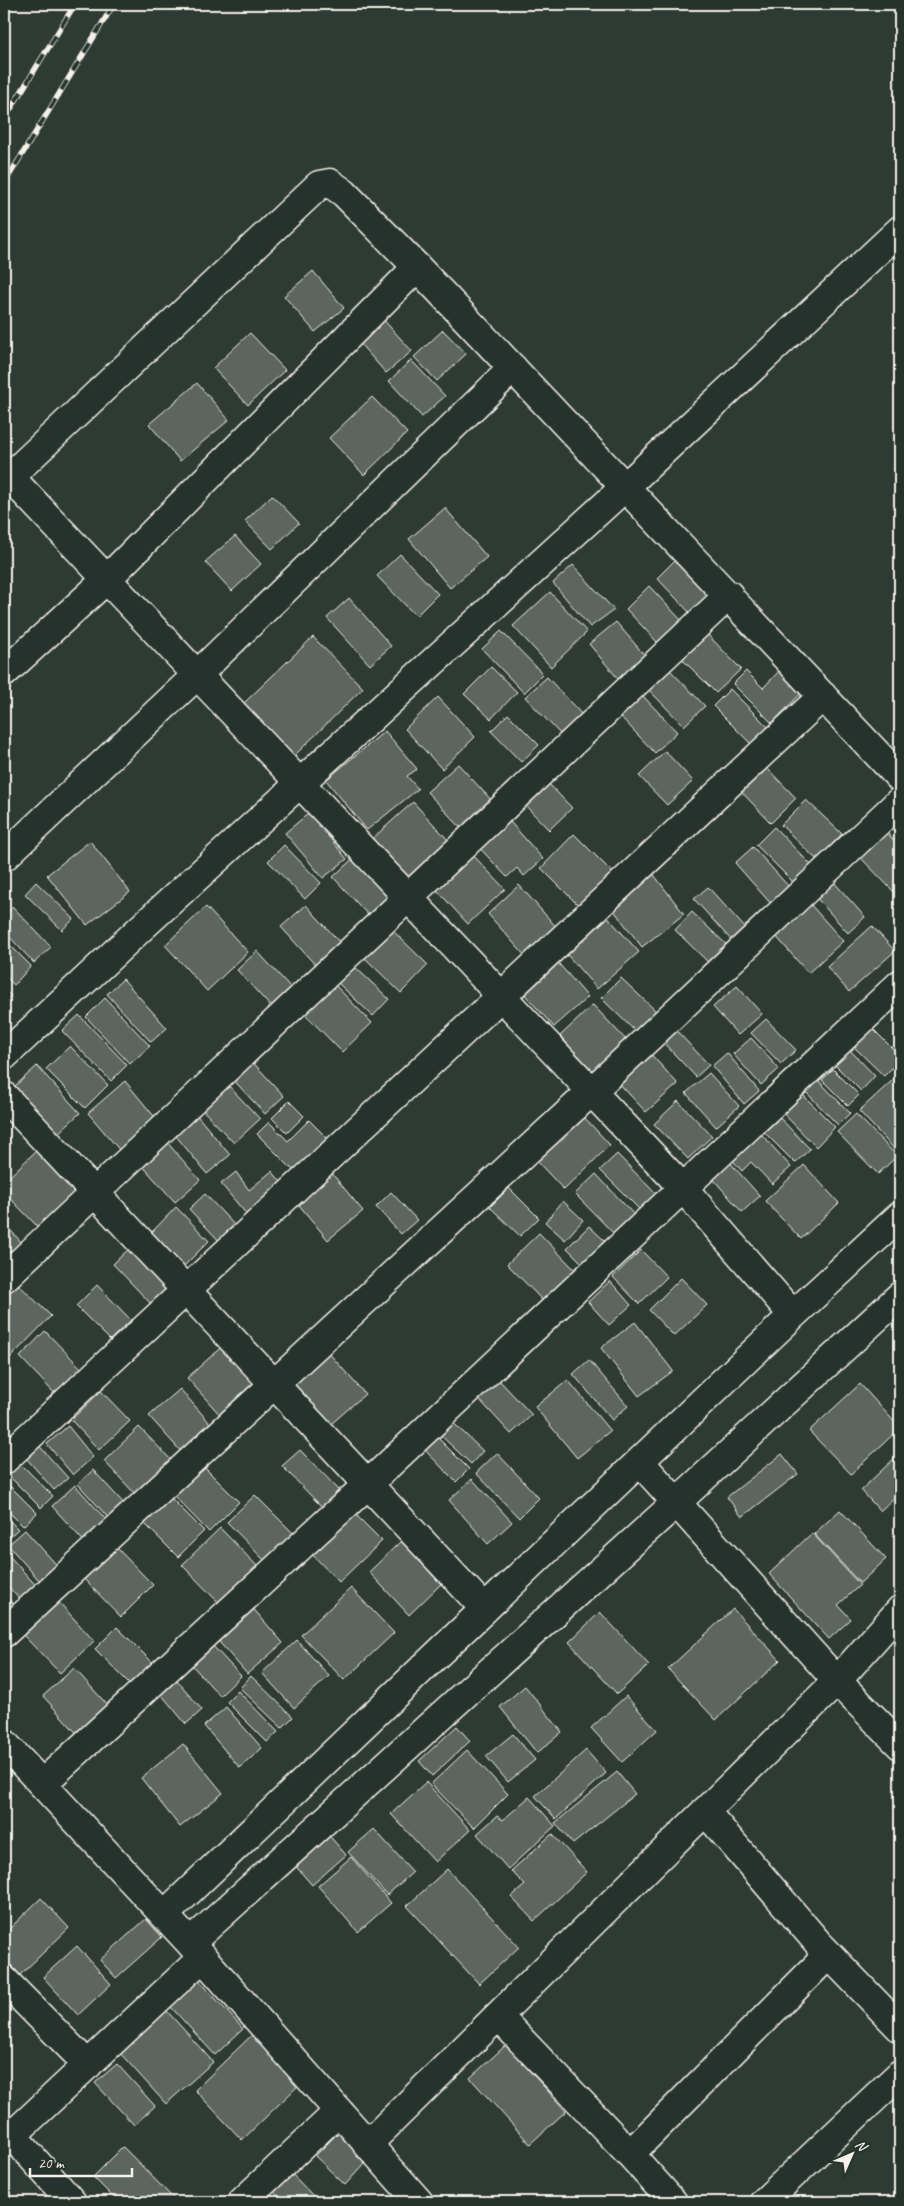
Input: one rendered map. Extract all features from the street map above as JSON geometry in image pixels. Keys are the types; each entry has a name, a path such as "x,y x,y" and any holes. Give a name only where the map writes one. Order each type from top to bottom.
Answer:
{"street":[{"path":"793,1315 683,1188 198,674 107,579 6,479 319,185 330,183 344,193 513,368 900,778"},
{"path":"4,1056 300,782 626,486 900,230"},
{"path":"4,673 107,579 416,267"},
{"path":"4,858 198,674 513,368"},
{"path":"4,1278 93,1192 729,595"},
{"path":"4,1460 823,696"},
{"path":"4,1633 592,1092 900,801"},
{"path":"42,1784 367,1485 900,984"},
{"path":"4,1096 485,1609"},
{"path":"164,1915 793,1315 900,1216"},
{"path":"72,2202 8,2139 88,2065 196,1950 676,1502 900,1296"},
{"path":"640,1462 837,1681 900,1745"},
{"path":"368,2145 837,1681 900,1610"},
{"path":"4,1743 196,1950 419,2202"},
{"path":"705,1811 819,1944 900,2028"},
{"path":"630,2154 820,1963 823,1954 819,1944"},
{"path":"4,1980 88,2065"},
{"path":"498,2016 630,2154 673,2202"},
{"path":"764,2202 900,2074"},
{"path":"242,2202 338,2112"}],"building":[{"path":"313,271 344,308 315,332 284,296"},
{"path":"379,315 412,351 386,373 354,337"},
{"path":"443,330 466,354 437,381 414,357"},
{"path":"250,333 285,370 248,405 213,368"},
{"path":"411,360 445,396 422,417 389,381"},
{"path":"197,383 229,420 180,461 149,424"},
{"path":"372,397 407,433 364,475 329,438"},
{"path":"272,495 299,523 272,549 245,521"},
{"path":"445,508 487,557 450,588 409,539"},
{"path":"235,536 261,564 232,591 205,562"},
{"path":"400,554 438,594 416,616 377,576"},
{"path":"677,558 711,593 690,613 657,578"},
{"path":"573,565 614,610 590,627 553,583"},
{"path":"649,586 682,621 658,643 626,609"},
{"path":"550,592 587,632 551,667 513,626"},
{"path":"349,598 391,646 370,665 327,618"},
{"path":"616,622 647,658 620,681 589,644"},
{"path":"501,631 543,674 524,693 482,649"},
{"path":"705,632 741,669 716,693 680,657"},
{"path":"313,637 363,688 294,756 243,704"},
{"path":"491,667 517,692 491,719 464,694"},
{"path":"783,667 805,689 772,723 733,684 746,671 763,688"},
{"path":"668,668 705,706 684,726 647,688"},
{"path":"547,677 584,717 563,737 525,697"},
{"path":"730,689 768,727 751,744 713,706"},
{"path":"642,695 677,732 655,753 620,716"},
{"path":"438,697 475,737 442,769 405,729"},
{"path":"508,714 539,745 521,762 491,731"},
{"path":"385,731 417,769 407,776 418,789 367,830 326,780"},
{"path":"665,751 693,781 667,805 639,776"},
{"path":"762,763 796,798 771,823 737,787"},
{"path":"458,764 494,803 464,831 427,792"},
{"path":"545,780 572,808 549,830 522,802"},
{"path":"806,800 842,834 817,860 781,825"},
{"path":"413,802 450,842 408,880 371,840"},
{"path":"309,813 347,859 323,878 285,833"},
{"path":"504,815 543,859 524,876 517,868 507,877 474,842"},
{"path":"774,827 814,868 797,886 756,845"},
{"path":"884,830 900,847 900,886 894,892 858,855"},
{"path":"574,834 614,874 580,907 541,868"},
{"path":"90,841 130,892 87,925 47,875"},
{"path":"284,845 321,883 305,899 268,861"},
{"path":"753,847 790,888 772,905 735,863"},
{"path":"470,852 505,889 468,924 434,887"},
{"path":"359,853 395,893 370,917 333,877"},
{"path":"651,871 684,914 642,947 609,904"},
{"path":"832,880 865,917 848,933 814,895"},
{"path":"36,882 74,919 62,930 25,894"},
{"path":"519,885 558,929 526,957 488,914"},
{"path":"708,887 746,929 732,941 694,899"},
{"path":"810,904 843,941 808,973 775,935"},
{"path":"306,905 344,947 319,969 281,927"},
{"path":"13,907 51,947 34,963 4,931 4,915"},
{"path":"206,907 248,952 207,991 165,945"},
{"path":"692,912 730,948 712,966 675,930"},
{"path":"604,913 639,952 597,989 563,950"},
{"path":"872,926 895,951 849,992 827,967"},
{"path":"391,929 428,965 401,993 364,957"},
{"path":"4,939 31,966 14,985 4,975"},
{"path":"257,951 293,990 273,1009 237,970"},
{"path":"552,956 588,997 554,1027 518,987"},
{"path":"354,966 389,999 373,1016 338,983"},
{"path":"621,978 658,1013 638,1034 601,998"},
{"path":"123,979 167,1028 151,1042 107,994"},
{"path":"332,982 372,1023 342,1052 302,1011"},
{"path":"737,986 762,1014 738,1035 713,1007"},
{"path":"4,989 11,996 4,1003"},
{"path":"105,998 150,1046 130,1064 86,1017"},
{"path":"593,1005 627,1041 594,1073 560,1036"},
{"path":"79,1015 127,1065 111,1081 62,1031"},
{"path":"766,1019 796,1050 781,1064 751,1033"},
{"path":"672,1026 709,1065 696,1077 659,1038"},
{"path":"870,1026 900,1056 900,1060 884,1076 852,1045"},
{"path":"751,1038 779,1069 761,1085 733,1054"},
{"path":"845,1045 875,1076 861,1091 830,1060"},
{"path":"70,1046 108,1085 85,1108 46,1069"},
{"path":"647,1050 678,1084 646,1112 615,1079"},
{"path":"727,1053 759,1091 744,1104 712,1066"},
{"path":"247,1056 284,1096 265,1114 228,1074"},
{"path":"37,1066 80,1113 57,1134 14,1087"},
{"path":"833,1069 859,1095 848,1106 822,1080"},
{"path":"709,1073 739,1106 716,1127 686,1093"},
{"path":"896,1077 900,1082 900,1147 896,1151 859,1111"},
{"path":"816,1078 850,1113 838,1125 804,1090"},
{"path":"125,1081 158,1121 122,1153 88,1113"},
{"path":"226,1083 260,1119 234,1143 200,1107"},
{"path":"796,1088 835,1127 816,1147 777,1107"},
{"path":"289,1101 304,1116 287,1133 272,1118"},
{"path":"678,1101 712,1136 688,1159 654,1124"},
{"path":"774,1112 810,1149 795,1163 759,1127"},
{"path":"195,1113 230,1155 207,1174 172,1131"},
{"path":"856,1114 897,1156 878,1174 837,1132"},
{"path":"582,1115 610,1145 564,1190 535,1159"},
{"path":"309,1120 330,1141 297,1174 257,1134 269,1122 288,1141"},
{"path":"754,1126 791,1167 772,1184 751,1162 742,1171 725,1152"},
{"path":"165,1140 200,1180 175,1202 139,1162"},
{"path":"41,1146 80,1186 38,1227 4,1192 4,1182"},
{"path":"617,1154 658,1196 642,1212 600,1170"},
{"path":"725,1157 760,1196 742,1212 707,1172"},
{"path":"804,1165 839,1203 801,1239 765,1201"},
{"path":"329,1170 363,1211 328,1240 294,1199"},
{"path":"272,1171 285,1187 248,1216 221,1184 236,1172 249,1190"},
{"path":"596,1174 637,1218 617,1237 575,1194"},
{"path":"509,1188 539,1218 520,1236 490,1207"},
{"path":"391,1192 417,1220 401,1234 376,1207"},
{"path":"205,1194 239,1230 223,1245 189,1209"},
{"path":"563,1201 583,1220 565,1240 545,1222"},
{"path":"176,1207 209,1241 184,1266 151,1233"},
{"path":"4,1223 22,1243 4,1261"},
{"path":"589,1226 607,1243 585,1266 567,1248"},
{"path":"539,1233 577,1272 545,1303 507,1264"},
{"path":"134,1244 173,1286 152,1305 113,1264"},
{"path":"641,1250 667,1277 639,1304 613,1277"},
{"path":"681,1278 707,1305 674,1336 649,1310"},
{"path":"15,1281 51,1316 10,1358 4,1352 4,1292"},
{"path":"610,1281 631,1305 609,1325 588,1302"},
{"path":"97,1285 131,1320 110,1340 76,1306"},
{"path":"635,1322 673,1371 639,1396 601,1348"},
{"path":"45,1331 84,1371 58,1397 20,1357"},
{"path":"227,1342 262,1381 222,1417 187,1378"},
{"path":"327,1351 365,1394 330,1425 292,1383"},
{"path":"589,1360 628,1406 612,1420 573,1374"},
{"path":"497,1378 532,1415 511,1434 477,1397"},
{"path":"568,1380 610,1431 577,1458 535,1407"},
{"path":"860,1384 900,1428 851,1474 809,1431"},
{"path":"180,1389 215,1429 184,1455 149,1416"},
{"path":"101,1391 130,1421 99,1450 71,1420"},
{"path":"446,1416 483,1451 471,1464 434,1429"},
{"path":"68,1426 93,1457 73,1475 47,1444"},
{"path":"4,1427 10,1434 4,1440"},
{"path":"139,1427 173,1462 138,1497 104,1461"},
{"path":"430,1430 469,1469 456,1482 418,1443"},
{"path":"34,1440 68,1478 54,1490 20,1451"},
{"path":"300,1450 339,1490 322,1507 282,1466"},
{"path":"497,1453 539,1498 519,1518 476,1473"},
{"path":"900,1453 900,1492 880,1511 861,1490"},
{"path":"782,1454 798,1474 742,1517 727,1497"},
{"path":"16,1459 53,1496 41,1508 4,1471"},
{"path":"203,1466 239,1502 209,1532 174,1496"},
{"path":"93,1470 128,1508 112,1522 78,1484"},
{"path":"472,1479 512,1522 488,1544 449,1500"},
{"path":"4,1480 37,1513 23,1526 4,1507"},
{"path":"75,1485 110,1524 87,1545 52,1506"},
{"path":"255,1495 293,1533 265,1561 227,1522"},
{"path":"170,1497 204,1531 178,1557 144,1523"},
{"path":"349,1508 382,1541 339,1582 307,1549"},
{"path":"840,1510 886,1559 860,1583 814,1534"},
{"path":"4,1515 18,1529 4,1542"},
{"path":"220,1528 259,1568 221,1605 182,1565"},
{"path":"25,1530 63,1572 45,1587 8,1545"},
{"path":"812,1533 860,1585 838,1605 851,1619 829,1639 769,1574"},
{"path":"401,1541 441,1584 409,1615 369,1572"},
{"path":"115,1546 153,1585 121,1617 83,1578"},
{"path":"4,1550 39,1589 23,1603 4,1582"},
{"path":"351,1588 394,1633 344,1680 301,1635"},
{"path":"4,1594 16,1607 4,1617"},
{"path":"58,1601 94,1641 60,1673 22,1634"},
{"path":"250,1605 283,1643 247,1674 214,1636"},
{"path":"733,1609 780,1660 716,1720 668,1669"},
{"path":"600,1612 649,1665 617,1694 569,1642"},
{"path":"117,1627 155,1665 133,1687 95,1649"},
{"path":"297,1640 329,1676 294,1708 262,1673"},
{"path":"211,1644 241,1676 220,1696 190,1663"},
{"path":"74,1668 111,1709 80,1737 43,1696"},
{"path":"172,1674 202,1710 186,1724 156,1688"},
{"path":"251,1676 293,1717 282,1728 240,1688"},
{"path":"525,1686 562,1732 537,1753 500,1707"},
{"path":"238,1691 278,1732 267,1742 227,1702"},
{"path":"626,1696 657,1730 622,1762 591,1728"},
{"path":"226,1707 262,1748 240,1768 204,1726"},
{"path":"457,1726 470,1741 432,1776 419,1761"},
{"path":"513,1734 535,1760 508,1782 486,1756"},
{"path":"183,1744 223,1793 180,1827 141,1778"},
{"path":"467,1750 508,1794 474,1828 431,1784"},
{"path":"586,1750 606,1773 556,1819 535,1796"},
{"path":"617,1772 635,1794 573,1844 555,1823"},
{"path":"426,1782 470,1830 435,1862 391,1814"},
{"path":"529,1797 555,1826 508,1869 477,1834 497,1816 503,1820"},
{"path":"374,1829 413,1872 387,1895 348,1852"},
{"path":"327,1833 346,1855 312,1885 292,1862"},
{"path":"552,1834 587,1872 534,1921 511,1897 525,1885 511,1871"},
{"path":"351,1857 391,1903 358,1932 318,1886"},
{"path":"447,1869 519,1947 479,1984 407,1906"},
{"path":"41,1898 69,1928 20,1975 4,1957 4,1934"},
{"path":"146,1919 162,1937 116,1978 100,1960"},
{"path":"77,1946 111,1984 78,2015 43,1977"},
{"path":"198,1979 243,2029 215,2055 169,2005"},
{"path":"166,2010 213,2062 166,2104 119,2052"},
{"path":"255,2032 302,2082 242,2140 195,2090"},
{"path":"506,2045 566,2111 530,2144 470,2078"},
{"path":"117,2064 155,2106 134,2125 95,2083"},
{"path":"339,2132 368,2160 345,2185 315,2156"},
{"path":"123,2147 177,2202 118,2202 93,2177"},
{"path":"286,2168 319,2202 284,2202 268,2186"}],"railway":[{"path":"4,120 75,4"},
{"path":"4,184 114,4"}]}
